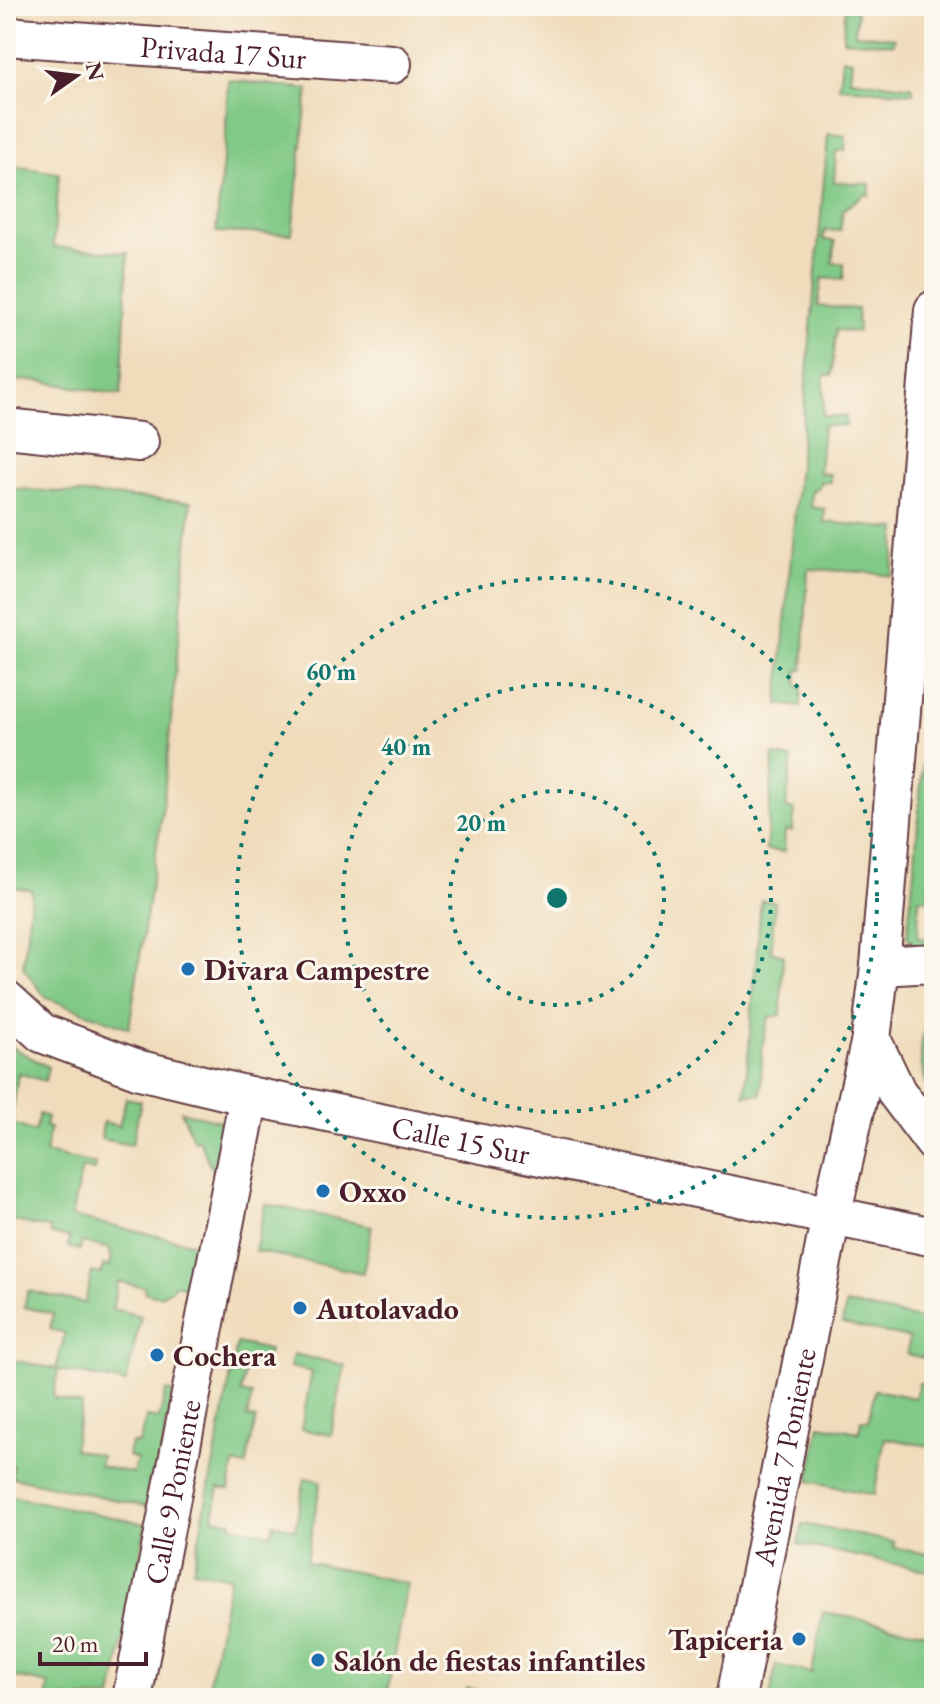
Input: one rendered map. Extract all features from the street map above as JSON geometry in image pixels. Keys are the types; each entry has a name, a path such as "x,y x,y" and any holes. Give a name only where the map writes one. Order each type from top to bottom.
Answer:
{"street":[{"name":"Privada 17 Sur","path":"6,36 392,64"},
{"name":"Avenida 7 Poniente","path":"736,1698 831,1216 871,1039 921,607 934,310"},
{"path":"6,428 139,442"},
{"path":"880,966 934,963"},
{"name":"Calle 15 Sur","path":"6,1000 42,1033 140,1070 249,1096 934,1237"},
{"path":"871,1039 897,1093 934,1142"},
{"name":"Calle 9 Poniente","path":"140,1697 249,1096"}],"green space":[{"path":"845,8 857,10 855,34 895,38 894,44 843,40"},
{"path":"842,58 852,60 850,79 913,87 913,93 839,87"},
{"path":"228,80 308,89 292,234 216,232"},
{"path":"828,134 846,136 845,151 836,151 834,182 870,184 869,195 865,194 843,210 840,231 825,230 823,239 835,242 832,263 844,264 843,280 822,278 818,306 857,309 858,332 836,330 832,375 824,375 823,416 846,417 846,426 823,425 819,473 830,474 830,482 820,482 819,488 812,490 811,507 825,509 824,522 897,529 892,576 808,569 803,670 798,670 797,686 802,686 801,707 778,704"},
{"path":"6,165 59,173 53,247 128,253 121,395 40,381 6,380"},
{"path":"6,488 191,502 163,806 129,1028 46,998 23,967 32,890 6,886"},
{"path":"926,715 934,715 934,882 929,883 928,899 919,898 918,938 934,939 934,951 921,955 907,936"},
{"path":"774,755 792,759 786,808 795,810 792,831 785,831 784,852 766,850"},
{"path":"761,900 775,902 771,951 783,955 781,1015 769,1017 762,1046 761,1094 745,1095"},
{"path":"934,1005 934,1101 924,1077 921,1045 929,1009"},
{"path":"6,1044 48,1067 45,1081 18,1073 11,1123 35,1132 39,1114 47,1117 45,1127 50,1128 45,1153 95,1164 94,1171 82,1168 71,1217 204,1246 195,1288 174,1284 173,1288 159,1296 144,1292 145,1287 118,1282 112,1309 141,1316 126,1383 58,1370 53,1398 82,1405 73,1449 101,1455 99,1466 133,1473 137,1459 128,1456 131,1443 139,1444 146,1417 159,1419 166,1391 173,1392 149,1507 11,1477 13,1466 6,1464 6,1359 56,1369 65,1333 50,1329 53,1314 24,1307 28,1291 85,1303 92,1272 101,1274 103,1265 110,1267 112,1255 109,1254 110,1249 82,1242 80,1250 68,1247 70,1238 50,1234 51,1229 6,1219"},
{"path":"126,1098 141,1101 132,1145 101,1139 103,1122 119,1126"},
{"path":"181,1111 231,1124 216,1179 199,1140 194,1141"},
{"path":"265,1204 372,1226 363,1273 255,1251"},
{"path":"846,1304 930,1321 923,1358 907,1354 909,1338 842,1324"},
{"path":"237,1343 269,1350 266,1364 247,1360 241,1393 252,1395 247,1417 256,1419 246,1466 234,1464 229,1490 219,1488 213,1518 232,1522 232,1526 271,1534 274,1524 295,1529 305,1478 321,1481 306,1562 407,1583 386,1698 233,1698 207,1693 230,1577 193,1570"},
{"path":"293,1354 345,1365 331,1435 301,1429 312,1372 290,1367"},
{"path":"919,1383 934,1386 934,1447 885,1438 874,1495 809,1481 820,1425 859,1432 861,1420 868,1421 875,1390 915,1398"},
{"path":"6,1495 146,1524 112,1698 47,1698 49,1684 6,1675"},
{"path":"803,1524 894,1542 893,1547 934,1553 934,1572 798,1544"},
{"path":"823,1612 934,1634 932,1698 770,1698 776,1665 812,1673"},
{"path":"466,1688 516,1698 464,1698"}],"place":[{"name":"Divara Campestre","path":"188,969"},
{"name":"Oxxo","path":"323,1191"},
{"name":"Autolavado","path":"300,1308"},
{"name":"Cochera","path":"157,1355"},
{"name":"Tapiceria","path":"799,1639"},
{"name":"Salón de fiestas infantiles","path":"318,1660"}]}
